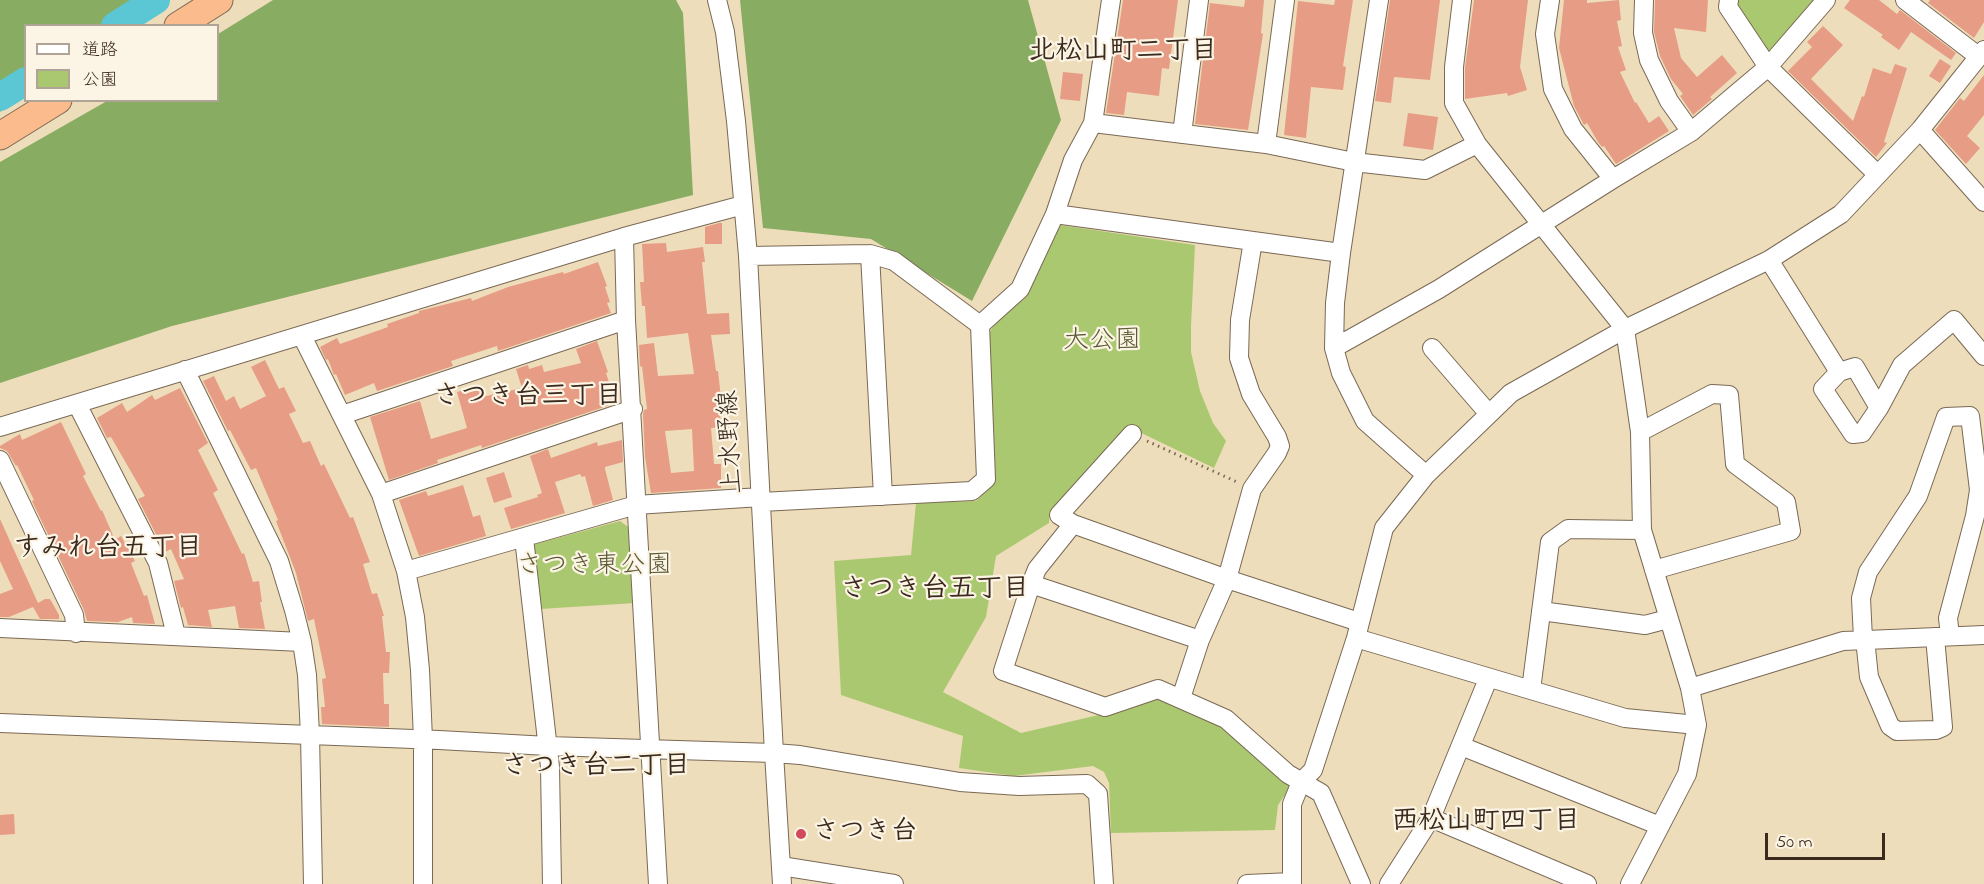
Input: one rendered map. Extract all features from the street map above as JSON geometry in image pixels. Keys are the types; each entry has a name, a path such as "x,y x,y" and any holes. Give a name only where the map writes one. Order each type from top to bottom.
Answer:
{"highway":[{"path":"181,24 219,0"},
{"path":"0,136 55,102"}],"street":[{"name":"上水野線","path":"717,0 725,32 736,121 748,256 782,875"},
{"path":"980,325 1020,290 1055,214 1073,160 1093,123 1112,0"},
{"path":"1182,134 1199,0"},
{"path":"1266,144 1286,0"},
{"path":"1379,0 1341,253 1335,303 1334,348 1341,373 1365,421 1426,475"},
{"path":"1462,0 1454,67 1454,103 1478,144 1625,329 1640,432 1642,530 1690,688 1697,725 1687,774 1630,884"},
{"path":"1550,0 1545,34 1553,89 1573,129 1612,179"},
{"path":"1644,0 1643,33 1649,60 1669,101 1691,132"},
{"path":"1729,0 1728,7 1768,67 1877,174"},
{"path":"1334,348 1439,289 1612,179 1691,132 1768,67 1826,0"},
{"path":"1247,884 1292,883 1292,804 1301,782 1313,770 1357,630 1384,528 1426,475 1511,393 1625,329 1769,260 1841,214 1920,130 1981,53 1905,0"},
{"path":"1093,123 1266,144 1354,162 1425,170 1478,144"},
{"path":"1920,130 1984,202"},
{"path":"0,427 624,237 743,205"},
{"path":"1055,214 1341,253"},
{"path":"624,237 626,320 633,409 636,505 658,884"},
{"path":"1181,698 1200,640 1227,579 1252,489 1280,446 1251,394 1239,358 1240,320 1253,241"},
{"path":"748,256 870,254 894,261 980,325"},
{"path":"870,254 883,496"},
{"path":"1769,260 1839,372"},
{"path":"342,415 626,320"},
{"path":"1879,408 1855,367 1839,372 1823,389 1853,434 1862,433 1879,408 1902,364 1954,320 1984,356"},
{"path":"406,571 636,505 883,496 972,490 986,479 980,325"},
{"path":"302,336 381,494 406,571 415,617 423,739 423,884"},
{"path":"1432,348 1489,414"},
{"path":"185,370 279,561 302,642 307,675 310,735 313,884"},
{"path":"1640,432 1712,394 1729,395 1735,464 1786,502 1791,531 1654,570"},
{"path":"77,404 158,563 176,635"},
{"path":"381,494 633,409"},
{"path":"1970,416 1979,490 1975,516 1942,636 1942,727 1936,730 1897,731 1890,726 1869,677 1864,639 1861,598 1868,572 1918,496 1946,417 1970,416"},
{"path":"1132,434 1059,515 1073,524 1227,579 1488,679 1624,718 1697,725"},
{"path":"0,460 74,615 76,633"},
{"path":"1073,524 1037,569 1030,584 1003,671 1105,707 1158,689 1226,719 1288,774 1322,793 1361,884"},
{"path":"1531,690 1550,542 1568,529 1642,530"},
{"path":"524,538 550,767 552,884"},
{"path":"1030,584 1200,640"},
{"path":"1541,611 1645,626 1668,620"},
{"path":"0,628 302,642"},
{"path":"1690,688 1843,641 1984,635"},
{"path":"1389,884 1431,818 1488,679"},
{"path":"0,723 774,753 800,755 960,782 1019,786 1087,784 1098,794 1104,884"},
{"path":"1461,746 1660,826"},
{"path":"1431,818 1587,884"},
{"path":"782,875 894,884"}],"path":[{"path":"1132,434 1252,489"}],"green space":[{"path":"0,0 170,0 133,24 24,24 24,96 0,112"},
{"path":"273,0 676,0 683,13 693,195 172,326 0,383 0,162 105,102 219,102 219,33"},
{"path":"740,0 1028,0 1061,120 972,301 871,239 763,228"},
{"path":"1731,0 1817,0 1769,53"},
{"name":"大公園","path":"1060,225 1195,245 1191,352 1200,391 1213,423 1226,441 1214,468 1131,428 1050,513 1049,523 996,556 986,617 943,692 1021,733 1103,714 1150,696 1172,699 1220,723 1292,785 1278,805 1275,830 1111,833 1109,783 1104,772 1093,766 1014,776 959,768 963,736 841,695 834,561 911,555 916,503 976,501 994,484 988,335 995,323 1027,296"},
{"name":"さつき東公園","path":"620,521 631,529 635,603 540,609 532,545"}],"building":[{"path":"1123,0 1178,0 1169,69 1162,68 1159,96 1127,92 1124,115 1106,113"},
{"path":"1245,0 1264,0 1261,33 1263,34 1248,130 1195,124 1210,3 1244,7"},
{"path":"1335,0 1353,0 1343,66 1346,67 1343,90 1311,87 1306,138 1284,135 1298,1 1334,5"},
{"path":"1390,0 1440,0 1430,80 1394,77 1391,103 1375,101"},
{"path":"1474,0 1528,0 1520,67 1527,90 1508,96 1507,93 1465,99 1465,68"},
{"path":"1564,0 1587,0 1587,3 1619,0 1621,20 1617,21 1622,46 1618,47 1626,70 1620,72 1635,103 1649,123 1659,116 1669,131 1616,164 1604,146 1602,147 1598,142 1587,123 1584,125 1574,106 1559,48"},
{"path":"1655,0 1708,0 1706,32 1674,28 1681,58 1697,77 1722,55 1737,73 1693,115 1680,96 1683,94 1671,79 1660,56 1654,32"},
{"path":"1850,0 1879,0 1897,14 1900,10 1956,53 1951,60 1911,32 1899,50 1881,37 1883,35 1844,8"},
{"path":"1930,0 1984,0 1984,22 1974,38 1928,3"},
{"path":"1823,26 1843,45 1811,79 1853,121 1862,96 1864,97 1873,68 1891,74 1895,64 1907,68 1884,142 1887,143 1876,157 1788,71 1812,47 1807,42"},
{"path":"1940,59 1951,66 1940,83 1929,76"},
{"path":"1063,72 1083,74 1080,101 1060,99"},
{"path":"1984,75 1984,115 1967,136 1980,148 1966,164 1935,130 1960,98 1964,101"},
{"path":"1408,113 1438,117 1433,150 1403,146"},
{"path":"722,223 722,244 705,244 705,227"},
{"path":"666,243 667,252 703,247 705,262 702,262 707,314 729,313 730,334 711,335 721,398 719,398 721,427 711,428 714,464 721,464 721,488 651,493 645,457 643,414 647,409 639,345 654,343 658,376 694,374 688,333 647,338 645,306 642,306 640,282 644,282 642,244","holes":["692,429 694,471 671,473 665,431"]},
{"path":"598,262 607,286 605,287 610,302 607,303 611,313 498,351 497,346 451,361 453,366 377,391 374,383 345,395 320,347 337,338 340,344 388,327 387,324 419,313 419,311 471,298 472,301 508,287 563,272 564,274"},
{"path":"597,341 616,403 482,448 481,445 389,480 370,417 420,401 431,439 467,428 457,392 479,386 482,397 522,388 516,369 528,365 529,369 542,365 544,372 581,363 576,349"},
{"path":"265,360 279,389 284,387 296,411 289,414 303,443 310,441 321,466 324,464 350,518 353,517 370,562 363,564 372,594 377,593 384,616 382,616 386,652 390,652 389,673 383,673 384,704 389,704 389,727 322,724 321,707 325,707 322,679 326,678 314,619 308,621 296,573 276,521 278,520 256,468 251,470 203,381 214,376 226,401 234,396 240,409 266,396 251,367"},
{"path":"180,388 208,443 198,450 218,490 213,493 242,554 244,553 253,582 259,581 265,629 239,628 235,606 208,610 212,627 188,625 174,581 184,579 171,549 165,552 138,499 145,496 111,437 107,438 97,418 122,403 127,412 152,395 155,400"},
{"path":"61,422 86,474 83,476 115,540 121,536 135,561 131,563 144,596 147,595 155,624 133,623 132,617 118,622 87,621 17,465 7,451 0,448 20,434 22,440"},
{"path":"622,440 623,462 605,467 613,500 593,506 585,476 582,477 580,474 555,482 565,513 511,529 504,508 538,497 537,495 542,493 530,456 548,449 551,458 597,442 598,446"},
{"path":"504,472 512,497 494,503 486,478"},
{"path":"463,485 473,517 480,515 486,536 419,556 399,500 426,491 428,496"},
{"path":"0,519 38,603 50,599 59,619 40,619 33,607 9,617 0,617 0,594 13,589 0,561"},
{"path":"14,814 15,834 0,835 0,815"}],"waterway":[{"path":"118,24 156,0"},
{"path":"0,97 24,82"}],"place":[{"name":"さつき台","path":"801,834"}],"district":[{"name":"北松山町二丁目","path":"1123,54"},
{"name":"さつき台三丁目","path":"528,399"},
{"name":"すみれ台五丁目","path":"108,551"},
{"name":"さつき台五丁目","path":"935,592"},
{"name":"さつき台二丁目","path":"596,769"},
{"name":"西松山町四丁目","path":"1486,824"}]}
